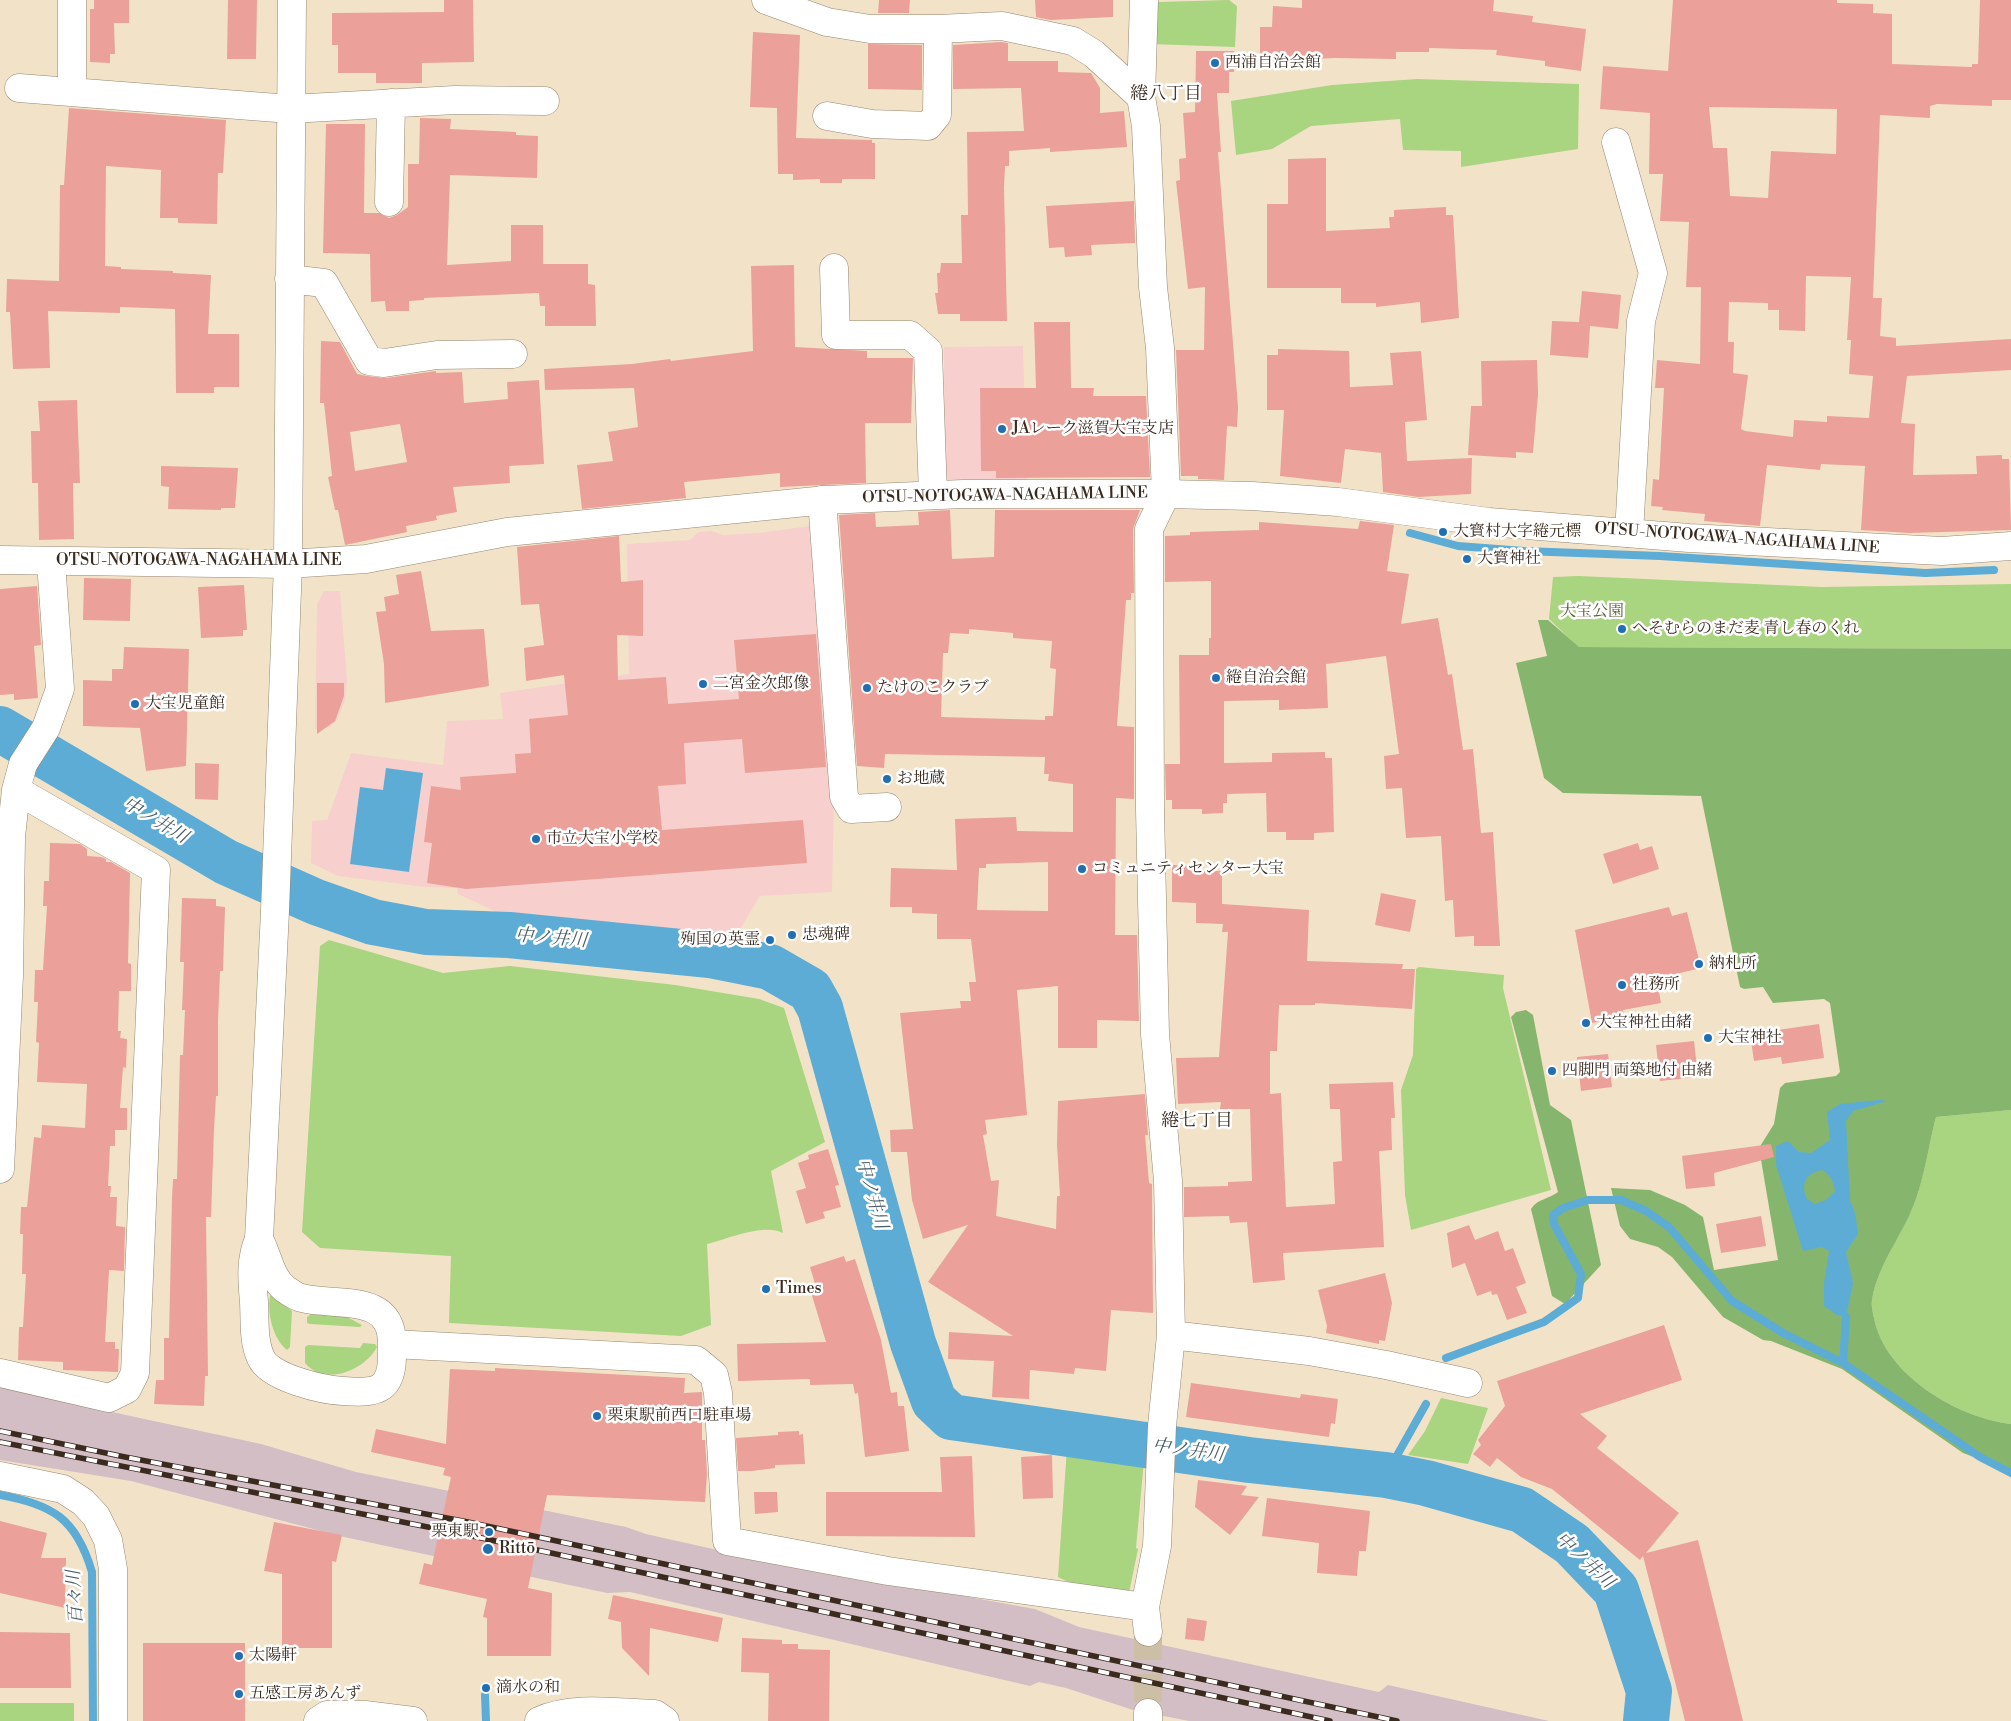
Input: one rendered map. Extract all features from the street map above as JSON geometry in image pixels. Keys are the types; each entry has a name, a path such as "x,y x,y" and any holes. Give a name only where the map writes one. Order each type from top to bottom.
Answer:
{"street":[{"path":"72,0 72,92"},
{"path":"259,1239 274,1275 284,1288 301,1298 345,1301 383,1314 392,1327 391,1370 385,1384 373,1390 341,1391 295,1381 277,1373 262,1360 256,1341 252,1273 253,1254 259,1239 278,857 288,564 292,0"},
{"path":"766,0 827,22 870,29 938,29 1002,26 1073,41 1094,54 1141,97"},
{"path":"392,1344 696,1360 714,1375 718,1394 727,1541 1147,1620 1157,1546 1162,1468 1162,1426 1171,1335 1168,1181 1155,1034 1150,810 1149,529 1166,494 1160,348 1153,287 1146,126 1141,97 1144,0"},
{"path":"827,116 872,124 928,126 937,115 938,29"},
{"path":"19,88 290,109 455,100 545,100"},
{"path":"388,202 391,103"},
{"path":"1616,142 1653,273 1641,321 1629,533"},
{"path":"834,268 836,335 910,335 928,352 933,495"},
{"path":"289,279 324,283 369,361 384,363 437,355 513,354"},
{"name":"OTSU-NOTOGAWA-NAGAHAMA LINE","path":"0,560 288,564 366,560 508,532 822,500 933,495 1166,494 1338,502 1489,522 1698,539 1942,551 2011,546"},
{"path":"822,500 844,797 851,809 887,807"},
{"path":"0,1169 5,975 11,836 16,790 22,764 46,728 60,689 51,562"},
{"path":"0,1373 109,1398 127,1389 135,1373 156,870 16,790"},
{"path":"1171,1335 1309,1351 1386,1364 1468,1383"},
{"path":"0,1476 63,1489 82,1502 96,1516 108,1540 113,1569 113,1721"},
{"path":"539,1721 553,1714 574,1712 656,1714 665,1721"},
{"path":"318,1721 327,1714 365,1715 413,1721"}],"shaded area":[{"path":"1023,346 1027,482 945,483 944,347"},
{"path":"817,525 834,802 832,892 760,896 737,934 717,937 501,914 458,894 457,888 425,887 338,876 311,863 312,821 327,820 351,753 443,765 447,721 503,719 500,693 629,674 627,544 690,540 698,532 712,531 723,535 758,533"},
{"path":"324,591 340,591 347,680 345,700 337,720 330,727 315,729 317,604"},
{"path":"0,1388 261,1444 356,1472 626,1527 646,1534 753,1558 1035,1609 1079,1627 1379,1692 1388,1685 1549,1721 1189,1721 1133,1710 1066,1688 1039,1682 1030,1686 630,1592 607,1593 344,1537 131,1481 0,1460"}],"green space":[{"path":"1229,0 1237,6 1235,47 1151,44 1150,11 1159,2"},
{"path":"1417,79 1579,84 1578,149 1461,167 1461,151 1403,150 1400,119 1311,126 1272,149 1236,155 1231,101 1332,85"},
{"name":"大宝公園","path":"1579,576 1821,587 2011,584 2011,649 1578,647 1549,619 1553,577"},
{"path":"1538,620 1548,620 1579,647 2011,649 2011,1110 1936,1117 1916,1199 1885,1261 1875,1286 1872,1304 1874,1318 1881,1339 1893,1358 1908,1375 1947,1403 1990,1420 2011,1424 2011,1471 1963,1453 1842,1369 1771,1341 1763,1340 1723,1317 1672,1257 1658,1247 1630,1239 1620,1226 1611,1188 1650,1190 1685,1205 1703,1217 1714,1270 1778,1260 1759,1148 1774,1124 1780,1088 1785,1083 1836,1076 1840,1072 1830,1003 1824,999 1773,1003 1763,987 1744,989 1740,987 1701,796 1563,793 1544,778 1516,663 1547,656"},
{"path":"329,940 443,973 510,966 675,985 759,999 784,1008 825,1142 771,1171 783,1233 775,1230 756,1231 707,1244 711,1325 681,1336 449,1323 451,1256 320,1248 302,1232 320,946"},
{"path":"1419,967 1504,975 1503,988 1551,1190 1411,1230 1405,1195 1401,1090 1413,1055 1416,969"},
{"path":"1526,1010 1533,1015 1550,1105 1571,1120 1601,1265 1565,1304 1552,1296 1531,1209 1536,1203 1558,1192 1511,1017 1516,1012"},
{"path":"2011,1110 2011,1424 1990,1420 1947,1403 1908,1375 1893,1358 1881,1339 1874,1318 1872,1300 1875,1286 1885,1261 1916,1199 1936,1117"},
{"path":"272,1294 292,1311 290,1347 287,1350 278,1339 270,1318 269,1303"},
{"path":"311,1314 343,1315 362,1325 360,1327 310,1324 307,1323 307,1317"},
{"path":"363,1343 375,1344 377,1347 364,1363 344,1373 323,1374 313,1370 305,1363 305,1347 308,1345 360,1348"},
{"path":"1441,1398 1488,1408 1468,1464 1408,1455 1425,1431"},
{"path":"1067,1448 1144,1460 1136,1548 1138,1549 1129,1593 1079,1587 1058,1577"},
{"path":"0,1703 74,1703 74,1721 0,1721"}],"water":[{"path":"386,768 423,773 409,872 350,864 360,787 383,790"},
{"path":"1887,1101 1853,1111 1846,1121 1850,1201 1855,1213 1858,1234 1846,1252 1853,1283 1846,1317 1837,1315 1824,1306 1824,1283 1829,1251 1822,1247 1803,1251 1776,1165 1776,1146 1788,1141 1799,1152 1811,1153 1830,1140 1827,1112 1840,1104","holes":["1822,1170 1828,1174 1835,1191 1826,1200 1815,1204 1807,1199 1804,1184 1808,1177 1816,1171"]}],"building":[{"path":"94,0 129,0 129,23 114,23 115,54 110,54 110,63 90,62 90,9 94,9"},
{"path":"228,0 257,0 256,59 227,59"},
{"path":"444,0 473,0 474,62 422,63 422,83 376,83 376,73 338,73 338,45 332,45 332,13 444,12"},
{"path":"879,0 910,0 909,13 878,13"},
{"path":"1035,0 1113,0 1113,17 1050,20 1036,17"},
{"path":"1302,0 1494,0 1493,11 1533,16 1532,22 1586,29 1581,71 1545,66 1545,61 1496,55 1497,50 1429,48 1429,52 1396,52 1396,59 1334,58 1260,62 1260,27 1272,27 1273,6 1302,8"},
{"path":"1673,0 1837,0 1837,3 1873,4 1873,13 1892,14 1892,64 1972,67 1972,64 1978,64 1980,0 2011,0 2011,100 1992,100 1992,106 1937,104 1930,106 1930,118 1880,115 1873,298 1882,298 1880,336 1896,338 1896,346 2011,339 2011,370 1907,376 1901,423 1915,424 1913,475 1977,474 1976,456 2002,455 2002,459 2009,459 2011,530 1909,533 1861,530 1865,466 1821,464 1820,470 1767,465 1760,526 1704,521 1705,514 1662,510 1663,507 1651,506 1653,479 1659,480 1664,388 1655,388 1657,360 1700,364 1701,287 1686,287 1689,222 1660,221 1663,174 1649,174 1650,113 1600,109 1603,66 1668,71","holes":["1709,107 1837,109 1836,154 1771,151 1768,198 1730,196 1727,148 1713,148","1806,276 1851,277 1847,340 1851,340 1849,374 1873,376 1869,418 1827,416 1827,422 1794,420 1793,437 1745,431 1741,429 1748,375 1733,373 1734,342 1728,342 1729,302 1768,303 1768,310 1779,310 1779,330 1805,331"]},
{"path":"753,32 800,35 796,138 872,140 872,143 875,143 875,179 842,179 842,183 820,183 820,179 793,180 793,174 778,174 777,108 750,107"},
{"path":"1008,43 1008,61 1058,61 1058,72 1091,73 1100,88 1100,113 1124,111 1127,147 1050,152 1050,148 1009,151 1009,166 1005,166 1004,187 1007,321 960,321 960,314 938,314 935,293 938,293 937,273 940,273 941,263 962,263 961,215 968,215 967,132 1024,131 1021,88 953,89 953,45"},
{"path":"868,44 922,45 922,90 868,89"},
{"path":"1196,51 1234,51 1234,72 1229,72 1229,93 1217,93 1221,152 1218,152 1238,407 1237,427 1227,426 1224,480 1198,479 1198,476 1181,476 1176,350 1204,350 1205,287 1188,289 1176,181 1180,180 1179,159 1186,158 1183,113 1195,112"},
{"path":"69,108 226,120 223,173 218,173 217,224 178,223 178,218 160,218 161,170 106,166 105,266 121,267 121,269 211,275 208,334 239,334 239,387 214,387 214,393 176,393 175,309 120,307 120,313 48,311 50,368 13,369 10,312 6,312 7,279 59,281 60,185 64,185"},
{"path":"420,118 451,119 450,129 516,132 516,135 538,136 537,178 450,175 447,265 511,261 511,225 543,225 543,264 588,264 588,284 595,285 596,326 545,326 545,306 540,306 539,293 424,298 424,300 409,301 409,311 386,311 385,301 371,302 370,254 323,253 326,124 365,124 364,213 379,213 389,218 408,207 408,164 419,164"},
{"path":"1326,158 1326,231 1390,228 1389,217 1394,217 1394,210 1446,207 1446,215 1453,215 1459,318 1421,323 1420,302 1376,307 1376,303 1341,303 1341,288 1267,288 1267,204 1288,204 1288,159"},
{"path":"1134,201 1135,243 1091,245 1092,255 1065,257 1064,247 1049,248 1046,206"},
{"path":"794,265 795,347 867,351 867,358 913,358 911,423 865,423 866,483 780,487 780,473 684,482 686,498 582,509 577,465 613,461 608,432 638,427 634,388 545,390 544,369 632,364 670,359 671,361 753,351 751,266"},
{"path":"1582,291 1621,295 1618,329 1590,326 1588,358 1550,355 1552,321 1579,322"},
{"path":"1034,322 1070,322 1071,388 1094,388 1093,396 1146,396 1150,477 996,478 996,471 981,471 980,388 1036,388"},
{"path":"321,341 340,342 357,374 386,378 436,371 436,373 462,372 464,403 508,399 507,382 539,380 544,464 509,466 510,483 453,487 457,512 436,516 437,520 406,526 407,532 345,545 338,510 335,510 328,477 332,476 324,403 320,403","holes":["400,424 407,462 355,471 350,432"]},
{"path":"1278,349 1349,351 1350,387 1393,385 1390,353 1421,351 1427,420 1405,422 1407,461 1472,458 1471,494 1418,497 1383,492 1381,453 1345,449 1341,483 1280,476 1284,410 1267,410 1267,355 1278,355"},
{"path":"1537,360 1538,394 1533,453 1516,452 1516,458 1468,455 1471,406 1482,406 1481,361"},
{"path":"77,400 80,483 73,483 74,539 39,540 38,483 32,483 31,431 40,431 38,401"},
{"path":"161,466 238,468 235,508 221,508 221,510 168,509 169,487 161,486"},
{"path":"950,510 952,559 994,557 995,510 1140,510 1133,529 1134,593 1131,593 1131,600 1126,600 1117,726 1134,727 1134,799 1116,798 1115,935 1137,935 1139,1021 1097,1020 1097,1048 1058,1048 1058,986 1017,990 1027,1115 985,1120 987,1134 983,1135 991,1181 999,1180 996,1216 1056,1229 1057,1196 1060,1196 1057,1145 1058,1101 1145,1094 1148,1135 1145,1135 1149,1183 1152,1184 1153,1313 1111,1310 1106,1371 1075,1368 1074,1374 1030,1370 1029,1399 992,1397 994,1361 948,1359 949,1332 1013,1336 928,1282 968,1225 923,1239 912,1200 907,1152 891,1152 890,1130 913,1129 900,1013 961,1008 960,1001 971,1001 969,982 976,982 971,939 937,939 937,914 912,913 912,907 890,907 891,868 957,870 955,819 1016,817 1017,831 1073,832 1073,784 1048,781 1049,774 1044,774 1045,757 885,754 884,768 857,766 839,515 875,513 876,527 919,525 918,512","holes":["969,629 1013,633 1013,638 1052,641 1050,668 1056,669 1053,716 1045,716 1045,720 941,717 943,653 948,653 950,633 969,634","1048,862 1048,911 977,910 979,868 986,868 986,864"]},
{"path":"1360,521 1394,525 1387,571 1409,574 1401,624 1438,618 1448,675 1452,674 1463,750 1473,749 1481,833 1493,832 1500,946 1474,946 1474,936 1455,937 1453,900 1445,901 1441,836 1406,838 1402,788 1386,789 1384,756 1399,754 1386,656 1326,664 1328,708 1279,710 1279,700 1224,701 1224,763 1272,762 1272,753 1325,752 1325,758 1332,758 1334,832 1314,833 1314,840 1286,840 1286,832 1267,832 1266,793 1227,794 1227,803 1223,803 1223,813 1202,814 1202,809 1172,809 1172,800 1166,800 1165,764 1180,764 1179,655 1209,655 1209,638 1211,638 1211,581 1165,582 1165,536 1190,535 1190,532 1259,530 1259,522 1358,529"},
{"path":"619,536 621,582 643,580 643,636 617,635 618,680 666,677 668,704 739,699 734,640 816,634 826,767 745,773 742,739 684,743 686,784 658,786 662,830 803,820 807,863 466,889 427,883 432,843 424,842 431,786 461,790 460,777 516,773 515,754 531,753 529,719 568,715 564,675 526,681 524,648 544,645 539,604 521,605 517,547"},
{"path":"421,571 431,631 484,629 489,686 385,703 384,664 376,612 386,611 384,597 399,594 396,575"},
{"path":"84,578 131,579 130,621 83,620"},
{"path":"244,585 247,630 243,630 243,636 201,638 198,587"},
{"path":"37,586 41,645 34,646 38,698 14,700 14,694 0,695 0,589"},
{"name":"大宝児童館","path":"124,647 189,649 186,766 146,771 140,728 83,726 83,680 112,681 112,669 123,669"},
{"path":"317,683 344,683 344,696 335,721 317,734"},
{"path":"195,763 219,764 218,800 195,799"},
{"path":"50,843 80,844 87,849 87,856 101,857 106,859 106,862 111,862 130,873 128,963 131,964 131,991 119,991 118,1031 121,1031 120,1038 127,1039 126,1068 123,1067 120,1108 127,1108 127,1130 115,1130 115,1146 110,1146 108,1186 111,1186 110,1197 117,1197 116,1226 125,1227 124,1271 109,1270 105,1342 115,1342 115,1349 119,1349 118,1372 63,1370 63,1362 18,1360 19,1327 23,1327 26,1274 22,1274 23,1234 20,1234 21,1207 27,1207 34,1137 41,1138 42,1125 85,1128 87,1084 37,1082 39,1043 36,1042 38,1002 34,1002 35,970 43,970 47,906 43,906 44,881 49,881"},
{"path":"1638,843 1640,850 1652,846 1659,869 1613,884 1603,854"},
{"path":"1172,865 1201,866 1201,871 1222,871 1222,904 1309,910 1307,961 1403,964 1402,969 1415,969 1412,1009 1315,1003 1315,1005 1279,1005 1277,1051 1270,1051 1270,1094 1281,1093 1286,1207 1335,1204 1333,1162 1342,1161 1340,1109 1330,1109 1329,1084 1393,1082 1395,1118 1391,1118 1392,1150 1379,1151 1384,1247 1283,1253 1285,1280 1253,1283 1247,1222 1230,1223 1229,1216 1184,1217 1184,1187 1228,1186 1228,1182 1252,1181 1250,1109 1220,1109 1221,1102 1178,1104 1176,1058 1219,1057 1228,932 1222,932 1223,924 1196,923 1196,903 1172,902"},
{"path":"1381,893 1416,900 1410,932 1375,925"},
{"path":"182,898 216,899 216,906 225,907 223,971 220,971 218,1096 216,1096 214,1129 211,1217 206,1217 208,1376 205,1376 204,1406 154,1404 156,1380 164,1380 164,1338 169,1338 172,1198 173,1179 177,1179 180,1055 183,1055 185,1010 182,1010 184,962 180,962"},
{"path":"1669,907 1672,916 1687,912 1701,968 1663,977 1666,990 1659,992 1661,1003 1623,1010 1624,1017 1592,1023 1575,930"},
{"path":"1819,1024 1824,1058 1782,1064 1781,1057 1754,1061 1750,1034"},
{"path":"1694,1041 1698,1077 1660,1081 1656,1045"},
{"path":"1608,1054 1612,1087 1581,1091 1577,1057"},
{"path":"1771,1144 1774,1157 1714,1173 1715,1186 1686,1189 1682,1156"},
{"path":"828,1149 839,1185 835,1186 841,1207 823,1212 825,1218 806,1224 796,1191 806,1188 798,1163 809,1159 808,1155"},
{"path":"1761,1216 1766,1246 1721,1253 1716,1224"},
{"path":"1469,1225 1475,1240 1498,1231 1505,1251 1513,1248 1526,1283 1516,1287 1527,1313 1507,1320 1497,1294 1492,1295 1491,1291 1477,1296 1465,1263 1452,1268 1447,1233"},
{"path":"844,1256 846,1262 855,1259 881,1340 891,1393 897,1392 898,1406 904,1406 909,1451 865,1457 858,1393 855,1394 853,1384 810,1385 810,1379 738,1381 737,1344 826,1342 810,1289 816,1287 810,1267"},
{"path":"1385,1273 1392,1303 1385,1341 1379,1340 1379,1344 1326,1333 1327,1326 1318,1290"},
{"path":"1664,1325 1682,1380 1580,1414 1607,1436 1597,1448 1679,1513 1646,1553 1698,1540 1743,1721 1685,1721 1643,1556 1640,1560 1552,1489 1521,1477 1497,1458 1490,1467 1473,1454 1481,1445 1478,1440 1505,1406 1497,1381"},
{"path":"495,1368 685,1378 684,1393 702,1392 702,1440 705,1440 707,1473 705,1502 547,1495 528,1588 552,1593 551,1656 487,1656 487,1618 483,1617 487,1599 419,1584 424,1563 432,1565 451,1477 443,1475 445,1468 371,1452 376,1429 446,1444 450,1369 495,1371"},
{"path":"1191,1383 1300,1398 1301,1394 1338,1399 1335,1424 1331,1423 1329,1437 1186,1417"},
{"path":"799,1431 799,1435 803,1434 805,1464 775,1465 775,1468 738,1471 736,1438 778,1435 778,1432"},
{"path":"1052,1455 1053,1498 1023,1499 1021,1457"},
{"path":"972,1456 975,1537 826,1536 826,1492 942,1492 940,1457"},
{"path":"1198,1480 1247,1486 1241,1495 1259,1497 1230,1535 1195,1507"},
{"path":"754,1492 777,1492 778,1512 755,1514"},
{"path":"1267,1498 1370,1511 1366,1551 1359,1551 1357,1576 1317,1573 1319,1543 1262,1536"},
{"path":"0,1521 47,1533 41,1558 66,1558 65,1608 0,1593"},
{"path":"274,1522 342,1535 336,1562 332,1561 332,1648 282,1648 282,1574 264,1571"},
{"path":"613,1595 723,1618 718,1642 650,1628 649,1676 622,1648 621,1622 608,1619"},
{"path":"1187,1618 1207,1621 1204,1641 1185,1639"},
{"path":"0,1632 70,1633 71,1688 0,1688"},
{"path":"742,1638 782,1640 782,1644 798,1644 798,1649 830,1650 829,1721 768,1721 769,1673 741,1672"},
{"path":"143,1643 245,1643 245,1721 143,1721"}],"waterway":[{"path":"1410,533 1458,546 1524,551 1660,556 1925,573 1994,570"},
{"name":"中ノ井川","path":"0,729 226,862 316,902 373,922 426,932 509,935 710,955 770,967 810,990 820,1008 913,1343 934,1401 951,1417 1249,1460 1386,1475 1426,1483 1522,1510 1572,1544 1616,1590 1649,1691 1646,1721"},
{"path":"1446,1358 1544,1322 1578,1298 1581,1274 1554,1224 1553,1215 1563,1208 1588,1200 1621,1200 1646,1211 1669,1227 1732,1301 1783,1333 1843,1363"},
{"path":"1846,1317 1843,1363 1980,1457 2011,1473"},
{"path":"1386,1475 1426,1404"},
{"name":"百々川","path":"0,1495 34,1504 60,1517 70,1527 86,1554 92,1572 93,1721"},
{"path":"485,1695 486,1721"}],"tunnel":[{"path":"1148,1632 1148,1713"}],"railway":[{"path":"0,1431 125,1457 468,1522 1397,1721"},
{"path":"0,1442 463,1534 1330,1721"}],"place":[{"name":"西浦自治会館","path":"1215,63"},
{"name":"JAレーク滋賀大宝支店","path":"1002,429"},
{"name":"大寳村大字綣元標","path":"1443,532"},
{"name":"大寳神社","path":"1467,559"},
{"name":"へそむらのまだ麦 青し春のくれ","path":"1622,629"},
{"name":"綣自治会館","path":"1216,678"},
{"name":"二宮金次郎像","path":"703,684"},
{"name":"たけのこクラブ","path":"867,688"},
{"name":"大宝児童館","path":"135,704"},
{"name":"お地蔵","path":"887,779"},
{"name":"市立大宝小学校","path":"536,839"},
{"name":"コミュニティセンター大宝","path":"1082,869"},
{"name":"忠魂碑","path":"792,935"},
{"name":"殉国の英霊","path":"770,940"},
{"name":"納札所","path":"1699,964"},
{"name":"社務所","path":"1622,985"},
{"name":"大宝神社由緒","path":"1586,1023"},
{"name":"大宝神社","path":"1708,1038"},
{"name":"四脚門 両築地付 由緒","path":"1552,1071"},
{"name":"Times","path":"766,1289"},
{"name":"栗東駅前西口駐車場","path":"597,1416"},
{"name":"栗東駅","path":"489,1532"},
{"name":"Rittō","path":"488,1549"},
{"name":"太陽軒","path":"239,1656"},
{"name":"滴水の和","path":"486,1688"},
{"name":"五感工房あんず","path":"239,1694"}],"district":[{"name":"綣八丁目","path":"1166,95"},
{"name":"綣七丁目","path":"1197,1122"}]}
